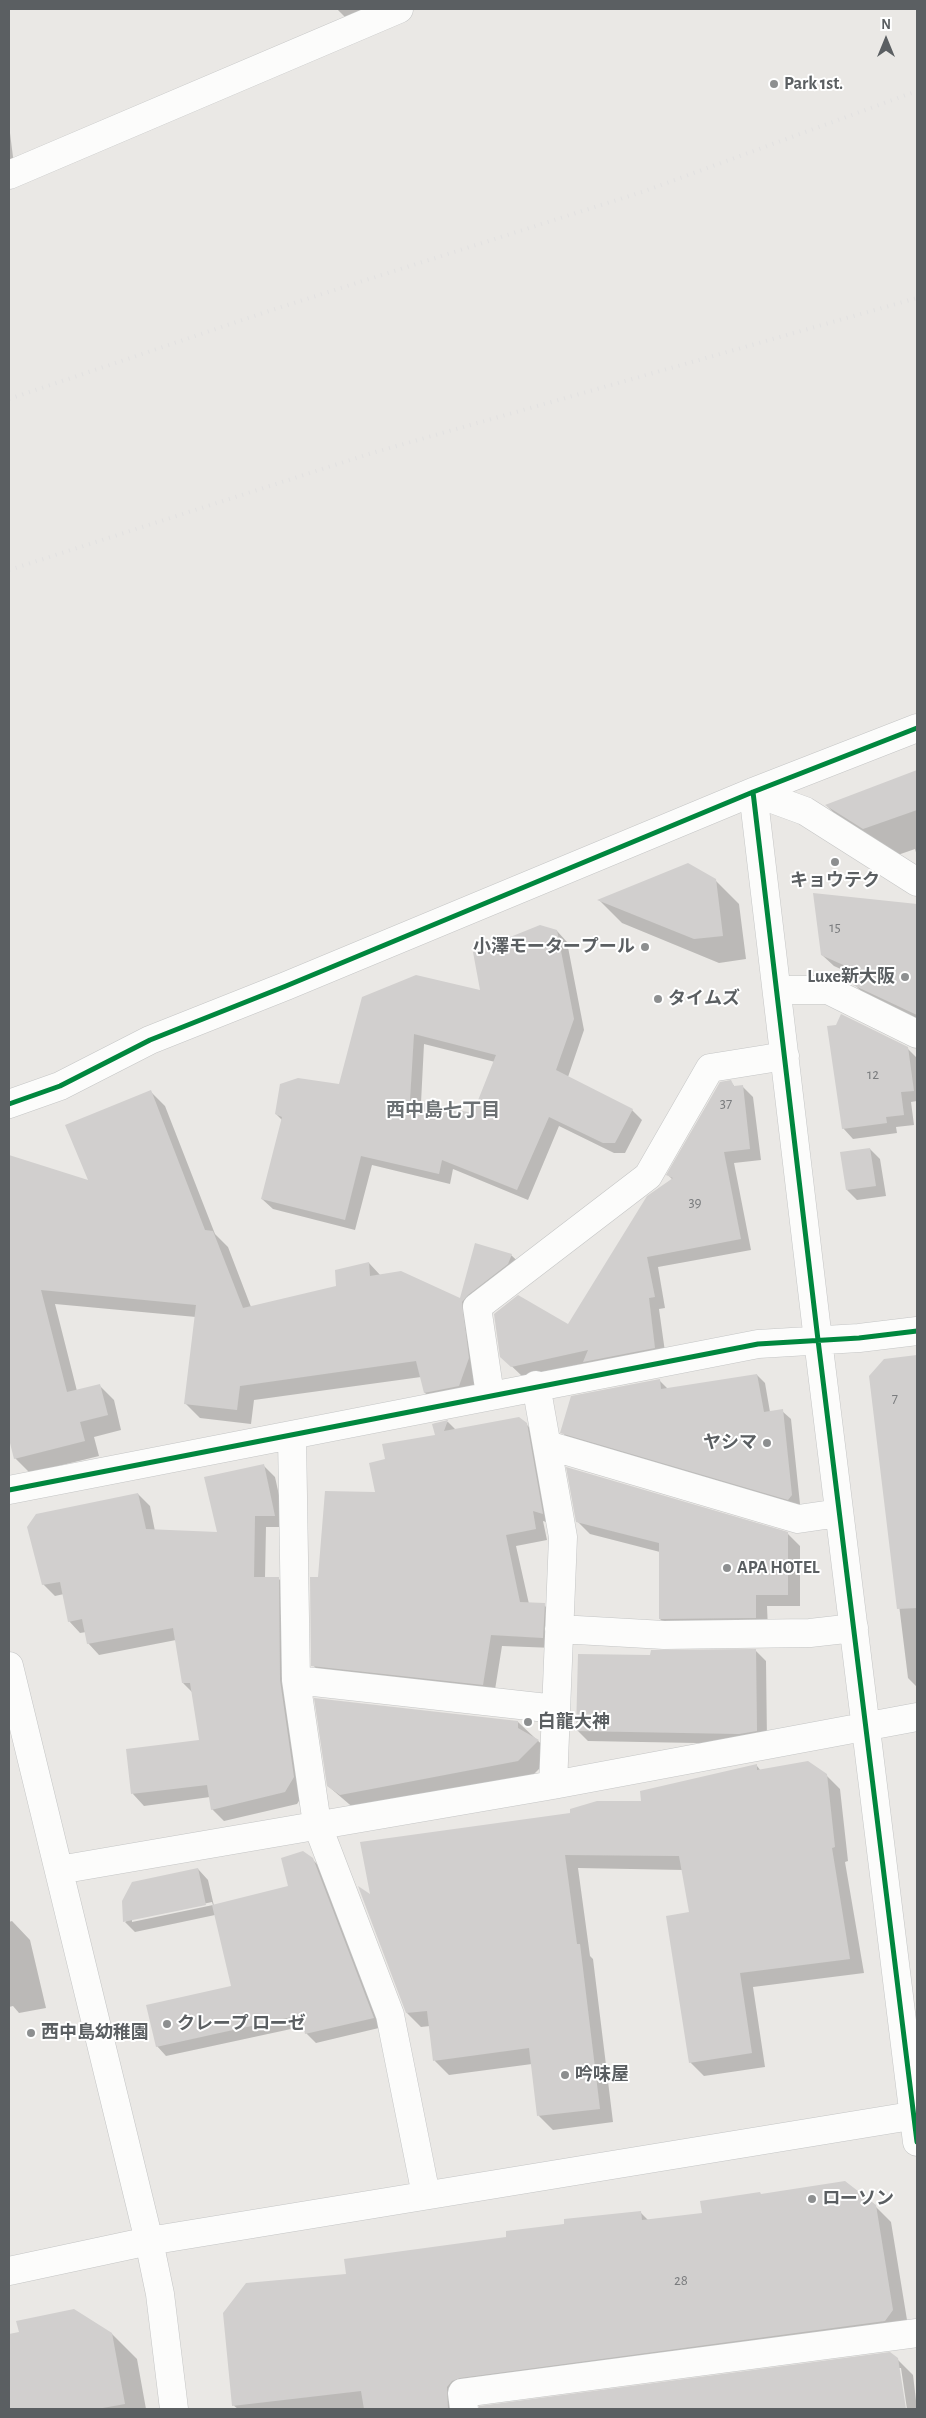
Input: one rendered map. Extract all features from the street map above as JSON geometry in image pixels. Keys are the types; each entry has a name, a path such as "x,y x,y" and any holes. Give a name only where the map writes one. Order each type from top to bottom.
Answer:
{"street":[{"path":"9,175 399,9"},
{"path":"9,1104 60,1086 150,1040 286,986 753,792 917,728"},
{"path":"753,792 805,811 917,882"},
{"path":"753,792 839,1513 917,2142"},
{"path":"777,990 828,990 917,1034"},
{"path":"490,1395 477,1306 648,1176 710,1068 785,1056"},
{"path":"9,1490 292,1436 536,1385 758,1344 917,1331"},
{"path":"536,1385 563,1537 553,1785"},
{"path":"292,1436 296,1680 317,1824 390,2015 426,2195"},
{"path":"547,1445 798,1518 839,1513"},
{"path":"559,1629 664,1635 810,1633 854,1628"},
{"path":"9,1666 149,2241 160,2294 174,2409"},
{"path":"296,1680 556,1710"},
{"path":"59,1870 317,1824 553,1785 917,1717"},
{"path":"9,2271 149,2241 915,2115"},
{"path":"464,2409 462,2393 917,2333"}],"building":[{"path":"917,770 917,810 863,829 825,805"},
{"path":"688,863 716,879 723,936 694,939 597,900"},
{"path":"813,893 917,904 917,1015 853,985 859,972 821,955"},
{"path":"540,925 557,930 574,1019 556,1070 633,1109 615,1143 603,1143 549,1117 517,1190 442,1160 439,1174 361,1156 345,1220 261,1199 282,1117 275,1114 280,1084 298,1078 339,1084 362,997 416,975 480,990 473,952","holes":["414,1034 496,1055 473,1113 410,1100"]},
{"path":"841,1014 908,1047 914,1091 901,1092 904,1115 886,1117 887,1123 842,1129 827,1026 836,1025"},
{"path":"731,1080 734,1086 743,1085 750,1149 724,1152 741,1239 647,1257 655,1297 649,1298 655,1348 583,1362 588,1350 511,1367 500,1357 494,1314 518,1295 568,1324 647,1196 673,1178 666,1175 720,1082"},
{"path":"151,1090 205,1230 213,1231 243,1308 336,1286 335,1270 369,1262 370,1276 401,1271 460,1298 475,1243 512,1254 508,1264 468,1295 462,1302 469,1358 459,1386 424,1393 416,1361 240,1386 237,1410 184,1404 196,1305 41,1290 67,1392 100,1384 108,1415 80,1422 85,1441 14,1459 9,1439 9,1155 88,1180 65,1125"},
{"path":"870,1148 876,1186 846,1190 840,1152"},
{"path":"917,1355 917,1608 897,1609 869,1376 884,1359"},
{"path":"757,1374 764,1412 783,1409 792,1495 788,1500 560,1433 571,1396 660,1379 661,1389"},
{"path":"519,1417 527,1423 543,1514 533,1511 536,1529 506,1535 520,1602 545,1603 543,1638 491,1635 483,1685 311,1666 310,1577 318,1577 325,1491 375,1492 369,1463 385,1459 382,1444 435,1435 432,1424 448,1420 444,1431"},
{"path":"264,1464 275,1516 255,1516 254,1577 279,1577 280,1680 294,1777 285,1792 211,1810 207,1785 131,1794 126,1749 199,1740 190,1683 182,1683 173,1628 87,1644 82,1619 68,1622 60,1582 42,1585 27,1527 36,1514 138,1493 146,1529 217,1532 204,1477"},
{"path":"566,1467 788,1532 788,1595 756,1595 756,1618 659,1619 659,1543 576,1522"},
{"path":"756,1649 757,1731 739,1734 576,1731 578,1654 650,1655 651,1650"},
{"path":"314,1698 518,1721 518,1728 539,1740 518,1761 340,1795 327,1786"},
{"path":"808,1761 827,1774 835,1847 832,1848 850,1959 740,1973 752,2053 689,2063 666,1916 689,1912 679,1856 565,1855 577,1944 580,1944 600,2109 537,2116 529,2048 433,2061 427,2011 406,2013 358,1886 370,1894 360,1842 570,1813 570,1809 597,1801 641,1801 640,1791 757,1764 757,1770"},
{"path":"303,1851 313,1858 374,2018 305,2034 301,2015 156,2047 146,2005 231,1986 212,1905 288,1886 281,1858"},
{"path":"198,1868 206,1905 123,1922 122,1901 132,1882"},
{"path":"845,2181 876,2205 893,2310 885,2321 460,2378 452,2381 447,2387 448,2409 364,2409 361,2391 232,2406 223,2313 246,2283 346,2274 344,2259 506,2237 506,2231 564,2224 564,2219 641,2211 642,2220 702,2213 700,2201"},
{"path":"74,2309 112,2333 125,2404 97,2409 9,2409 9,2334 19,2332 16,2321"},
{"path":"890,2352 898,2358 906,2409 479,2409 479,2406"}],"railway":[{"path":"9,399 272,310 642,192 917,91"},
{"path":"9,570 372,453 917,298"}],"cycle path":[{"path":"9,1104 60,1086 150,1040 286,986 753,792 917,728"},
{"path":"753,792 818,1340 917,2142"},
{"path":"9,1490 758,1344 859,1338 917,1331"}],"place":[{"name":"Park 1st.","path":"774,84"},
{"name":"キョウテク","path":"835,862"},
{"name":"小澤モータープール","path":"645,947"},
{"name":"Luxe新大阪","path":"905,977"},
{"name":"タイムズ","path":"658,999"},
{"name":"ヤシマ","path":"767,1443"},
{"name":"APA HOTEL","path":"727,1568"},
{"name":"白龍大神","path":"528,1722"},
{"name":"クレープ ローゼ","path":"167,2024"},
{"name":"西中島幼稚園","path":"31,2033"},
{"name":"吟味屋","path":"565,2075"},
{"name":"ローソン","path":"812,2199"}],"district":[{"name":"西中島七丁目","path":"443,1110"}]}
